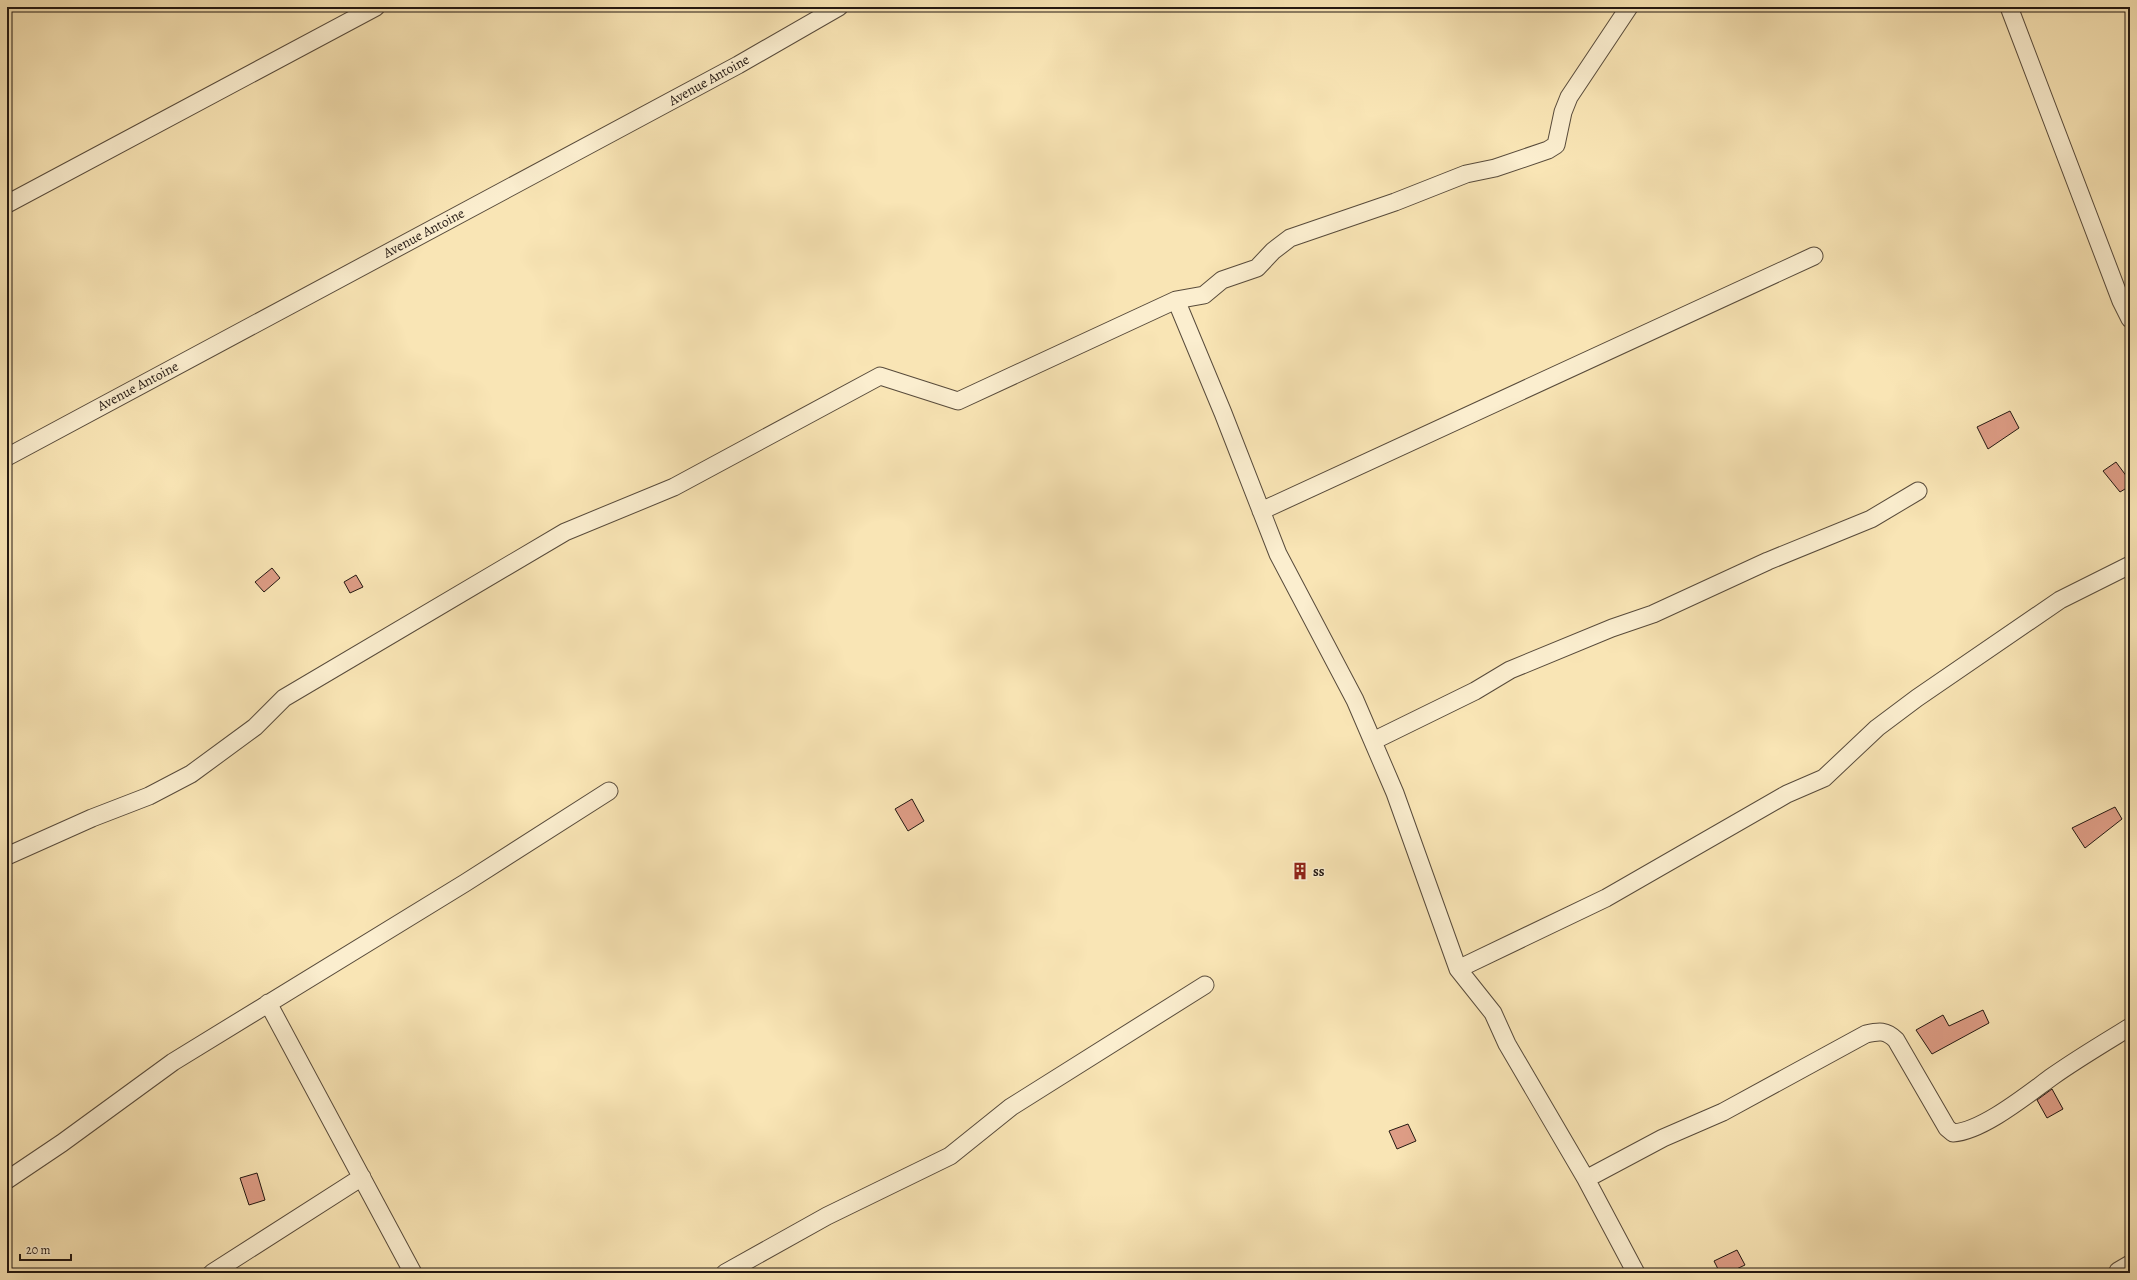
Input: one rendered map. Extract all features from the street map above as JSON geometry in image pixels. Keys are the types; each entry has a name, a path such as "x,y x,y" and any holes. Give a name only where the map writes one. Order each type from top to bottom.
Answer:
{"street":[{"path":"7,204 376,7"},
{"name":"Avenue Antoine","path":"7,456 738,65 839,7"},
{"path":"7,856 92,818 149,796 191,774 255,727 284,698 565,532 674,487 880,376 958,401 1176,300 1204,295 1222,280 1257,268 1273,251 1290,238 1395,202 1466,174 1495,168 1552,148 1556,145 1563,112 1569,97 1628,7"},
{"path":"2009,7 2121,301 2130,319"},
{"path":"1261,511 1814,256"},
{"path":"1176,300 1223,413 1278,554 1355,700 1396,793 1458,969 1493,1013 1507,1044 1586,1179 1636,1273"},
{"path":"1373,741 1475,691 1510,670 1605,631 1653,614 1768,561 1871,519 1918,491"},
{"path":"1458,969 1606,898 1787,794 1824,778 1877,728 1916,698 2060,600 2130,565"},
{"path":"7,1180 62,1143 173,1062 465,883 609,791"},
{"path":"725,1273 827,1216 950,1156 1011,1107 1205,985"},
{"path":"268,1003 413,1273"},
{"path":"1586,1179 1663,1138 1723,1112 1866,1034 1881,1031 1889,1033 1896,1040 1947,1128 1953,1132 1977,1126 2130,1028"},
{"path":"212,1273 362,1177"}],"building":[{"path":"2010,411 2019,428 1988,449 1977,427"},
{"path":"2116,462 2130,481 2130,486 2120,492 2103,471"},
{"path":"272,568 280,578 264,592 255,582"},
{"path":"356,575 363,587 350,593 344,582"},
{"path":"912,799 924,821 908,831 895,809"},
{"path":"2115,807 2122,819 2085,848 2072,828"},
{"path":"1983,1010 1989,1023 1932,1054 1916,1030 1943,1015 1949,1026"},
{"path":"2052,1089 2063,1109 2047,1118 2037,1100"},
{"path":"1408,1124 1416,1141 1397,1149 1389,1131"},
{"path":"257,1173 265,1200 249,1205 240,1178"},
{"path":"1737,1250 1745,1265 1728,1273 1720,1273 1714,1261"}],"place":[{"name":"ss","path":"1300,871"}]}
